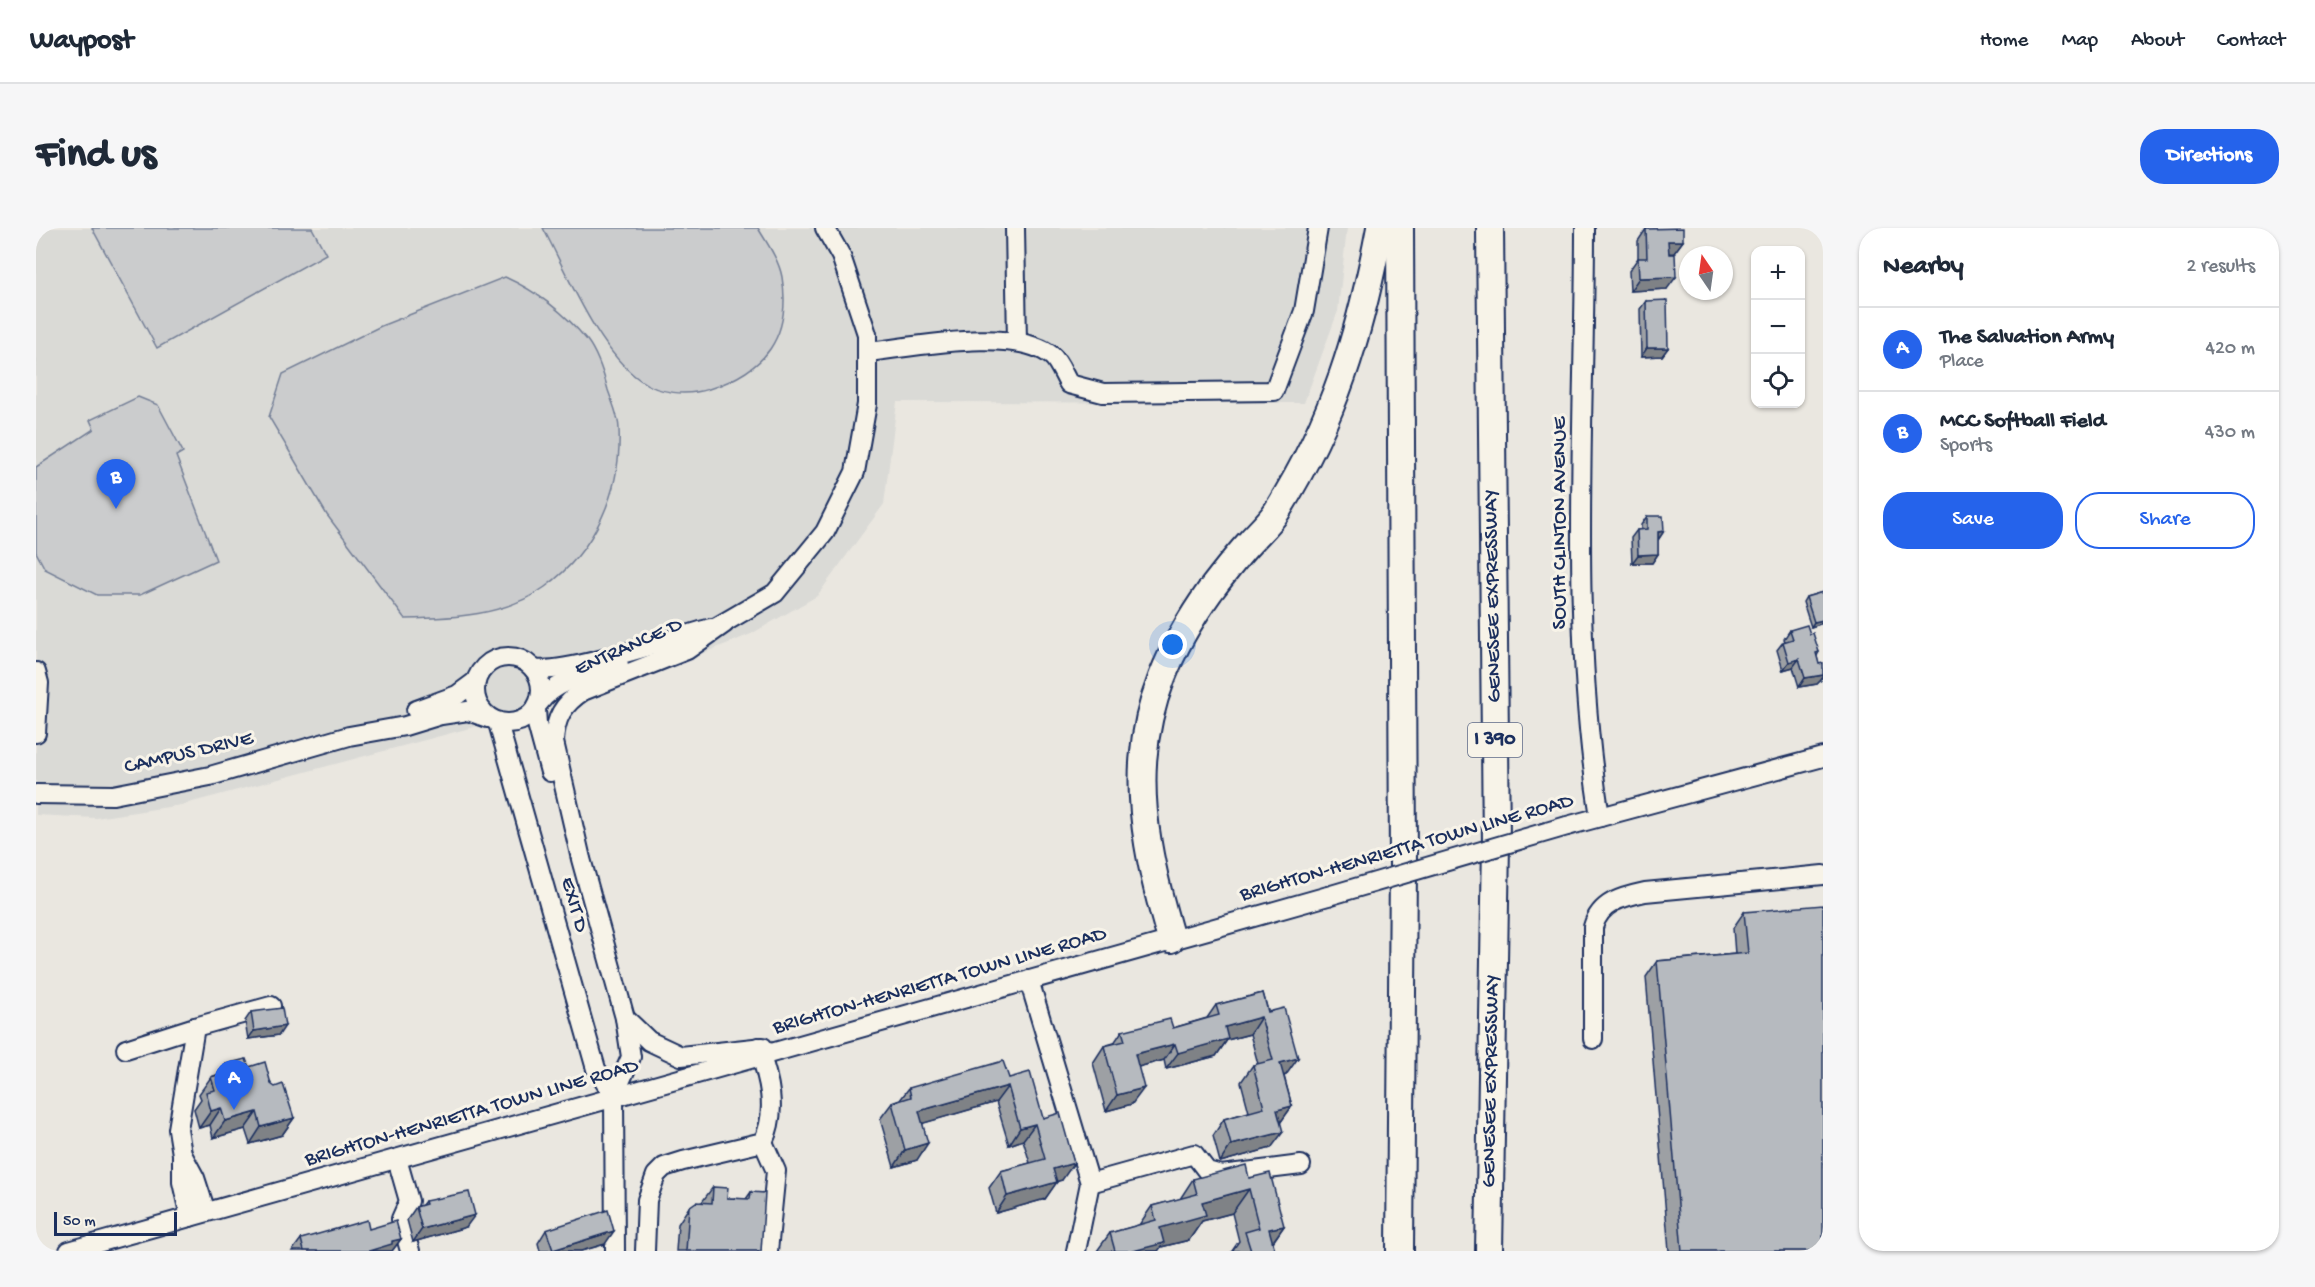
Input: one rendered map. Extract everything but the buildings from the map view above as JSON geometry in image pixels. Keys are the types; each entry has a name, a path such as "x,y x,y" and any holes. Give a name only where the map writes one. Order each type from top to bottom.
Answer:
{"highway":[{"path":"1172,939 1157,891 1143,813 1141,785 1147,720 1160,681 1178,640 1211,591 1275,514 1303,466 1342,382 1358,331 1380,228"},
{"path":"1400,228 1403,866 1400,1251"},
{"name":"GENESEE EXPRESSWAY","path":"1489,1251 1496,844 1490,228"}],"street":[{"path":"724,624 583,663 542,670 534,669 515,657 504,657 484,667 476,681 476,699 493,720 519,722 538,706 545,695 560,685 665,649 724,624 776,593 825,532 855,472 867,404 867,334 841,256 826,228"},
{"path":"1016,228 1017,342"},
{"path":"867,352 984,339 1017,342 1053,357 1069,384 1103,393 1274,391 1305,311 1317,228"},
{"name":"SOUTH CLINTON AVENUE","path":"1585,228 1582,419 1584,655 1589,749 1600,817"},
{"name":"ENTRANCE D","path":"614,1096 631,1057 625,1018 580,859 554,742 555,723 569,700 583,691 687,650 724,624"},
{"path":"534,669 542,689 538,706"},
{"path":"36,672 39,683 36,733"},
{"name":"CAMPUS DRIVE","path":"349,736 457,695 476,681"},
{"name":"ENTRANCE D","path":"538,706 543,747 580,859"},
{"name":"CAMPUS DRIVE","path":"36,794 124,793 210,776 349,736 458,712 476,712 493,720"},
{"name":"EXIT D","path":"493,720 596,1069 614,1096"},
{"name":"BRIGHTON-HENRIETTA TOWN LINE ROAD","path":"69,1251 397,1159 760,1052 813,1042 1567,826 1823,758"},
{"path":"1593,1039 1593,927 1597,914 1609,904 1645,892 1823,875"},
{"path":"1029,980 1090,1183 1076,1251"},
{"path":"126,1049 271,1005"},
{"path":"625,1018 649,1041 681,1056 760,1052 772,1111 769,1131 763,1142 683,1161 664,1167 656,1175 647,1200 645,1251"},
{"path":"195,1027 178,1128 182,1154 182,1182 198,1215"},
{"path":"614,1096 615,1251"},
{"path":"763,1142 776,1171 768,1251"},
{"path":"1090,1183 1194,1154 1207,1171 1221,1174 1301,1166"},
{"path":"397,1159 409,1201 401,1218 410,1251"}],"shaded area":[{"path":"36,228 1347,228 1338,311 1304,403 897,402 884,504 817,596 751,634 609,691 181,805 96,818 36,815"},
{"path":"92,228 312,228 326,254 157,348"},
{"path":"543,228 758,228 775,258 782,277 783,317 778,334 770,349 759,361 729,381 709,389 683,393 664,391 648,385 625,366 597,331"},
{"path":"505,277 539,296 560,312 587,340 594,351 619,424 619,452 610,496 602,517 578,556 563,572 529,597 496,610 478,614 405,619 327,515 269,417 283,374 381,326"},
{"path":"138,397 158,405 183,452 176,456 216,560 140,595 97,595 45,569 36,552 36,467 94,429 90,420"}],"place":[{"name":"MCC Softball Field","path":"116,509"},
{"name":"The Salvation Army","path":"234,1110"}]}
